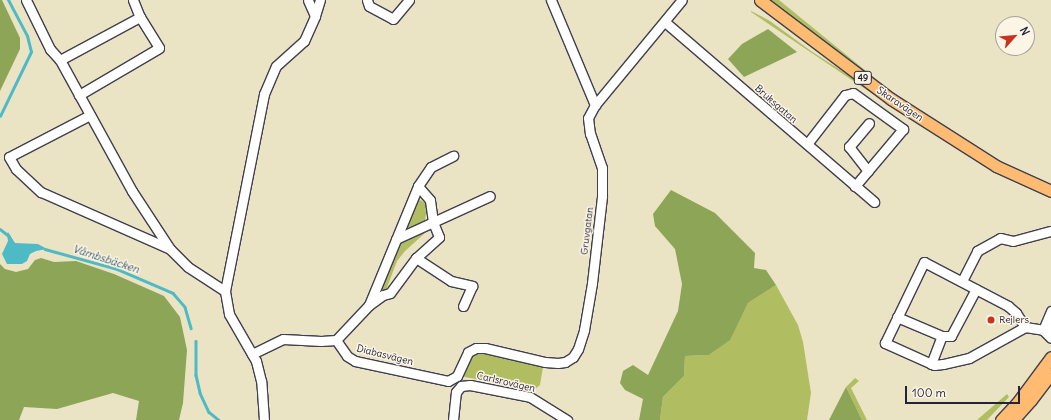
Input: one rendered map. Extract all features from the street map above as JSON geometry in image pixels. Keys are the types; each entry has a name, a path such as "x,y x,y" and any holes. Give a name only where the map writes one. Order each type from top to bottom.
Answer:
{"main road":[{"name":"Skaravägen","path":"760,0 892,99 996,166 1051,191"},
{"path":"1001,420 1017,403 1051,357"},
{"path":"1013,420 1031,400 1051,373"}],"street":[{"path":"26,0 50,49 60,60 132,191 170,249 188,267 225,291"},
{"path":"79,95 159,48 140,17 133,0"},
{"path":"308,0 315,16"},
{"path":"264,420 261,381 252,354 229,314 225,291 264,94 276,66 304,41 320,0"},
{"path":"367,0 369,6 393,19 409,0"},
{"path":"551,0 595,105"},
{"name":"Gruvgatan","path":"453,379 468,352 476,348 485,348 544,362 558,363 569,360 578,349 584,330 592,283 602,196 602,168 588,126 588,118 595,105 682,0"},
{"path":"60,60 140,17"},
{"name":"Bruksgatan","path":"665,22 874,202"},
{"path":"807,144 845,95 853,93 903,129 855,186"},
{"path":"90,115 9,158 16,169 41,192 170,249"},
{"path":"868,171 849,147 869,123"},
{"path":"369,305 418,186 431,167 453,156"},
{"path":"252,354 283,339 321,341 336,340 369,305 383,295 390,293 416,258 439,237 433,222 430,200 418,186"},
{"path":"396,239 490,196"},
{"path":"962,281 977,251 1000,238 1012,242 1051,231"},
{"path":"416,258 451,282 472,286 463,306"},
{"path":"1025,327 1012,309 924,262 885,343 931,364 943,364 969,358 1025,327 1047,329"},
{"path":"897,317 942,336 951,336 976,289"},
{"path":"1051,311 1047,329 1051,338"},
{"path":"931,364 942,336"},
{"name":"Diabasvägen","path":"336,340 347,356 355,361 440,380 453,379"},
{"name":"Carlsrovägen","path":"453,420 455,395 459,387 470,385 530,397 567,420"}],"green space":[{"path":"0,0 2,0 20,38 20,49 0,91"},
{"path":"770,0 779,0 877,80 876,81 837,52"},
{"path":"751,12 770,21 811,51 890,102 889,105"},
{"path":"768,29 797,52 744,77 728,59 742,44"},
{"path":"671,190 715,213 755,253 754,268 766,270 776,285 748,303 730,340 709,355 685,356 684,376 663,397 660,420 639,420 643,399 625,390 620,383 623,371 633,365 648,375 678,311 682,284 675,249 655,226 653,214"},
{"path":"419,199 426,204 427,208 425,221 404,232 416,200"},
{"path":"424,231 425,233 405,251 397,261 386,290 381,291 400,242"},
{"path":"41,258 54,262 76,261 114,274 164,296 180,317 187,350 183,403 179,420 136,420 139,401 113,393 57,409 24,407 19,420 0,420 0,264 5,269 16,272 28,269 35,260"},
{"path":"776,285 798,325 803,342 811,393 807,420 660,420 663,397 684,376 685,356 709,355 729,340 748,303"},
{"path":"478,351 540,365 543,367 540,385 534,390 463,376 467,361"},
{"path":"855,378 859,381 851,388 867,420 862,420 846,387"},
{"path":"846,387 862,420 829,420"},
{"path":"1007,394 1009,397 987,420 977,420"}],"water":[{"path":"8,232 15,243 38,244 47,249 30,254 27,261 22,264 7,264 2,254 8,241"}],"waterway":[{"name":"Våmbsbäcken","path":"0,116 31,52 27,36 8,0"},
{"name":"Våmbsbäcken","path":"0,229 9,236"},
{"name":"Våmbsbäcken","path":"45,249 117,269 173,293 185,307 191,328"},
{"name":"Våmbsbäcken","path":"196,341 196,375 200,393 209,412 219,420"}],"place":[{"name":"Rejlers","path":"991,320"}]}
